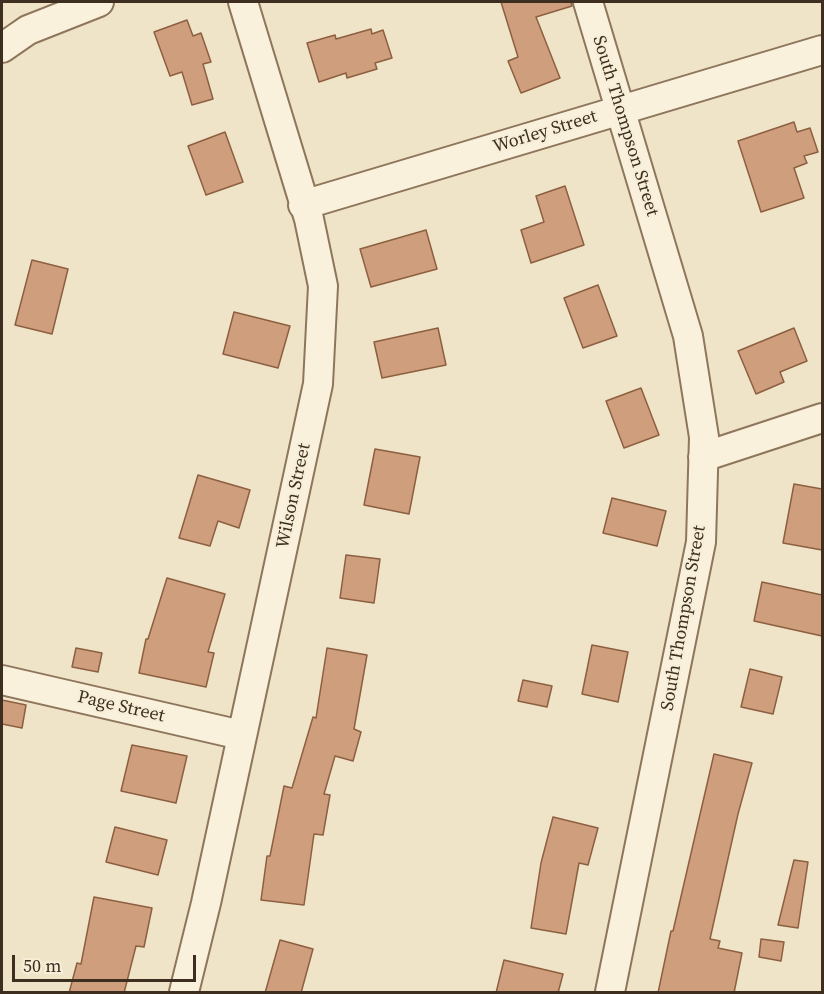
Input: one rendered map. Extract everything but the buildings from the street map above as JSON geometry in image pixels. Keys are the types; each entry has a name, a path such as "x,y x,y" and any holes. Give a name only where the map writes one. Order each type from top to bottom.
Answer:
{"street":[{"path":"2,48 28,30 99,2"},
{"name":"Wilson Street","path":"184,993 206,903 318,384 323,286 309,219 243,2"},
{"name":"South Thompson Street","path":"588,2 688,336 704,437 701,542 610,993"},
{"name":"Worley Street","path":"303,205 822,50"},
{"path":"703,457 822,418"},
{"name":"Page Street","path":"2,680 241,735"}]}
